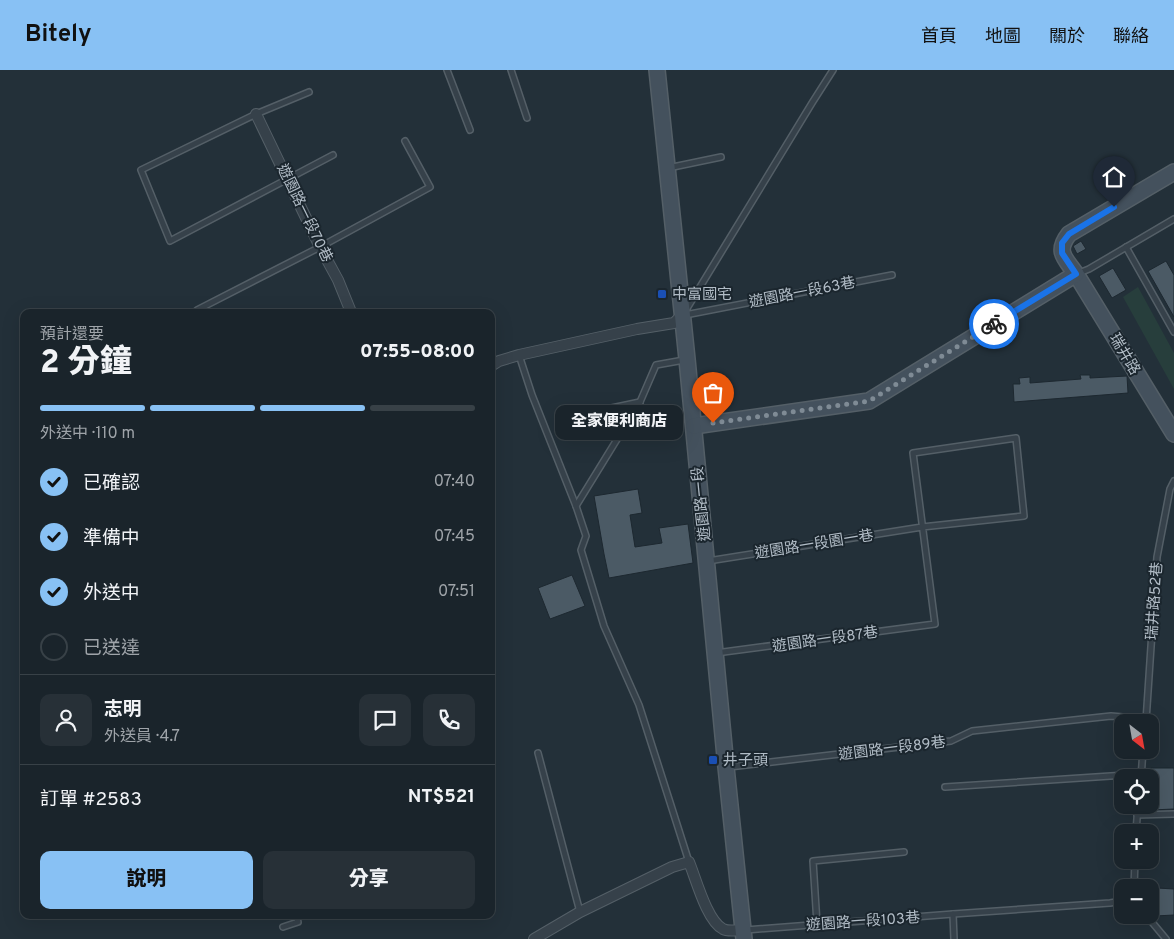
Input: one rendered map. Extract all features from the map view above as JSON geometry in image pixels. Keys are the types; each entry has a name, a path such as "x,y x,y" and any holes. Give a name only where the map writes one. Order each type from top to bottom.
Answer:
{"street":[{"name":"遊園路一段","path":"657,70 688,360 743,934"},
{"name":"遊園路一段70巷","path":"256,114 338,280 350,309"},
{"name":"瑞井路","path":"1174,172 1069,234 1062,243 1062,253 1174,434"},
{"path":"694,426 869,401 1076,274"},
{"path":"495,364 519,355 637,328 674,323 682,315"},
{"path":"534,939 580,912 672,867 690,862 709,914 714,922 724,930 743,934"}],"lane":[{"path":"447,70 470,130"},
{"path":"511,70 527,118"},
{"path":"682,315 833,70"},
{"path":"309,92 256,114 141,170 170,241 333,155"},
{"path":"199,309 430,186 404,140"},
{"path":"668,168 721,157"},
{"path":"1076,274 1089,269 1174,219"},
{"path":"1126,247 1174,332"},
{"name":"遊園路一段63巷","path":"682,315 892,275"},
{"path":"519,355 532,395 586,536 581,550 604,626 638,705 690,862"},
{"path":"576,506 640,402 656,366 688,360"},
{"path":"588,413 640,402"},
{"name":"遊園路一段園一巷","path":"707,561 922,527 1024,516 1016,438 913,454 922,527"},
{"name":"瑞井路52巷","path":"1146,714 1157,557 1170,489 1174,481"},
{"name":"遊園路一段87巷","path":"716,653 935,624 922,527"},
{"name":"遊園路一段89巷","path":"726,767 951,741 972,731 1114,717"},
{"path":"538,753 580,912"},
{"path":"945,787 1114,778"},
{"path":"1136,824 1137,815 1174,814"},
{"path":"817,924 813,861 904,852"},
{"name":"遊園路一段103巷","path":"743,934 817,924 1114,902"},
{"path":"953,914 954,939"},
{"path":"283,928 298,922 297,919"},
{"path":"1154,924 1166,939"}],"green space":[{"path":"1138,287 1174,353 1174,389 1123,297"}],"building":[{"path":"1081,241 1086,249 1077,254 1073,246"},
{"path":"1166,261 1174,275 1174,317 1148,271"},
{"path":"1113,268 1126,290 1112,298 1099,276"},
{"path":"1080,375 1090,375 1090,378 1127,376 1128,393 1014,402 1013,384 1020,384 1019,378 1030,377 1030,383 1081,379"},
{"path":"638,489 642,513 630,515 635,547 662,543 659,528 688,524 693,563 609,578 594,496"},
{"path":"572,575 585,606 550,619 538,588"},
{"path":"1174,768 1174,809 1159,810 1159,769 1151,769"},
{"path":"1159,888 1174,889 1174,915 1159,916"}],"way so far":[{"path":"713,423 869,401 994,324"}],"place":[{"name":"中富國宅","path":"662,294"},
{"name":"全家便利商店","path":"713,423"},
{"name":"井子頭","path":"713,760"}],"route":[{"path":"994,324 1076,274 1062,253 1062,243 1069,234 1114,207"}]}
